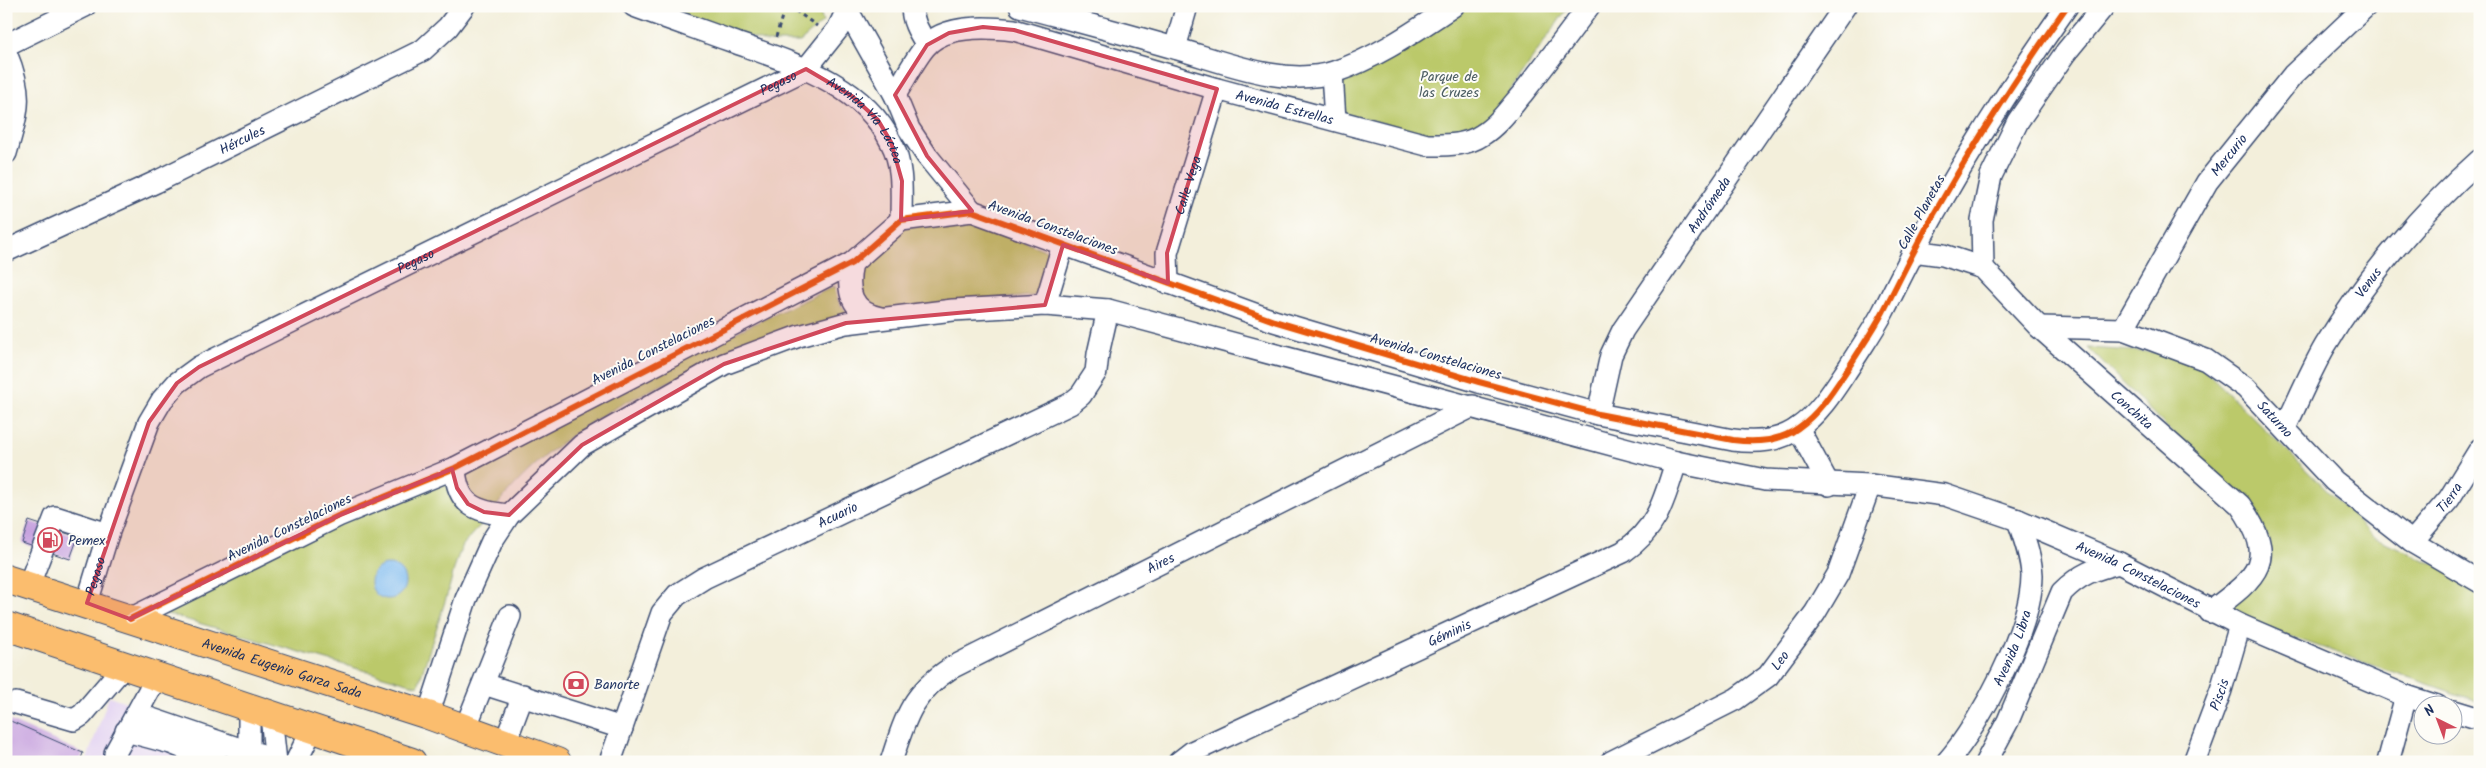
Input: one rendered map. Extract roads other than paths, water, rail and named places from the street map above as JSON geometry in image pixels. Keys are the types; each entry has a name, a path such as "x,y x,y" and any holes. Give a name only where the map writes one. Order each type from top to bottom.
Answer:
{"highway":[{"name":"Avenida Eugenio Garza Sada","path":"17,583 428,715 557,762"},
{"path":"6,626 312,729 376,756 412,762"}],"street":[{"path":"6,45 85,6"},
{"name":"Hércules","path":"6,251 156,182 423,50 448,27 464,6"},
{"name":"Avenida Vía Láctea","path":"634,6 806,69 852,96 878,120 891,142 898,159 902,181 901,220"},
{"path":"895,95 927,45 917,30 912,17 912,6"},
{"name":"Avenida Estrellas","path":"1020,6 1267,74 1302,76 1332,73 1375,56 1453,6"},
{"path":"1175,48 1187,6"},
{"name":"Avenida Estrellas","path":"927,45 949,33 967,28 983,27 1014,30 1217,89 1426,145 1446,145 1465,142 1481,136 1499,121 1555,54 1589,6"},
{"name":"Andrómeda","path":"1598,414 1611,355 1623,330 1845,6"},
{"name":"Calle Planetas","path":"1798,428 1821,407 1882,314 1913,251 1998,107 2067,6"},
{"path":"1983,268 1982,220 1991,176 2018,121 2066,52 2104,6"},
{"name":"Mercurio","path":"2123,329 2207,182 2293,75 2366,6"},
{"path":"846,8 895,95 909,128 927,156 972,211"},
{"name":"Pegaso","path":"87,604 108,534 149,422 172,389 199,367 806,69 838,29 846,8"},
{"path":"6,53 14,72 19,108 6,153"},
{"path":"1332,73 1335,120"},
{"name":"Calle Vega","path":"1168,283 1167,253 1217,89"},
{"name":"Venus","path":"2285,428 2326,346 2378,270 2450,186 2480,160"},
{"name":"Avenida Constelaciones","path":"130,619 338,516 455,468 852,263 901,220 972,211 1274,321 1479,382 1598,414 1694,431 1713,437 1755,443 1779,438 1798,428"},
{"path":"1045,304 1063,245"},
{"name":"Conchita","path":"1913,251 1943,255 1983,268 2039,326 2240,505 2254,525 2261,544 2260,560 2253,574 2241,589 2210,612"},
{"path":"852,263 849,292 860,309 867,315 881,318"},
{"name":"Avenida Constelaciones","path":"428,715 466,599 492,541 508,515 582,445 724,364 846,322 953,310 1045,304 1108,310 1473,406 1676,462 1765,480 1870,486 1945,495 2018,520 2119,563 2210,612 2414,699"},
{"name":"Acuario","path":"610,762 662,612 677,595 704,578 1070,404 1080,395 1096,372 1108,310"},
{"name":"Saturno","path":"2039,326 2123,329 2206,360 2246,388 2334,481 2412,542 2480,582"},
{"name":"Aires","path":"891,762 907,715 914,701 925,687 951,668 1473,406"},
{"path":"1798,428 1829,485"},
{"name":"Tierra","path":"2412,542 2449,499 2480,449"},
{"name":"Géminis","path":"1179,762 1192,752 1623,552 1654,522 1676,462"},
{"path":"455,468 457,488 468,504 484,512 508,515"},
{"name":"Leo","path":"1611,762 1736,699 1768,676 1815,613 1838,574 1870,486"},
{"path":"17,583 55,518 108,534"},
{"name":"Avenida Libra","path":"1947,762 1988,699 2025,617 2032,574 2026,544 2018,520"},
{"name":"Avenida Libra","path":"1986,762 2008,721 2062,592 2076,578 2096,569 2119,563"},
{"path":"465,729 510,616"},
{"name":"Piscis","path":"2194,762 2221,690 2240,625"},
{"path":"16,703 74,720 82,715 124,666"},
{"path":"114,762 115,753 157,676"},
{"path":"484,684 622,728"},
{"path":"505,743 523,695"},
{"path":"2388,762 2406,696"},
{"path":"259,758 260,712"},
{"path":"259,758 260,712"},
{"path":"2464,714 2480,719"},
{"path":"131,723 259,758"},
{"path":"131,723 171,743 218,762"},
{"path":"296,762 312,729"}],"water":[{"path":"388,565 395,566 400,570 404,575 404,589 400,594 395,598 388,599 381,598 376,594 372,589 371,582 372,575 376,570 381,566"}],"place":[{"name":"Pemex","path":"50,540"},
{"name":"Banorte","path":"576,684"}],"park label":[{"name":"Parque de las Cruzes","path":"1449,84"}]}
